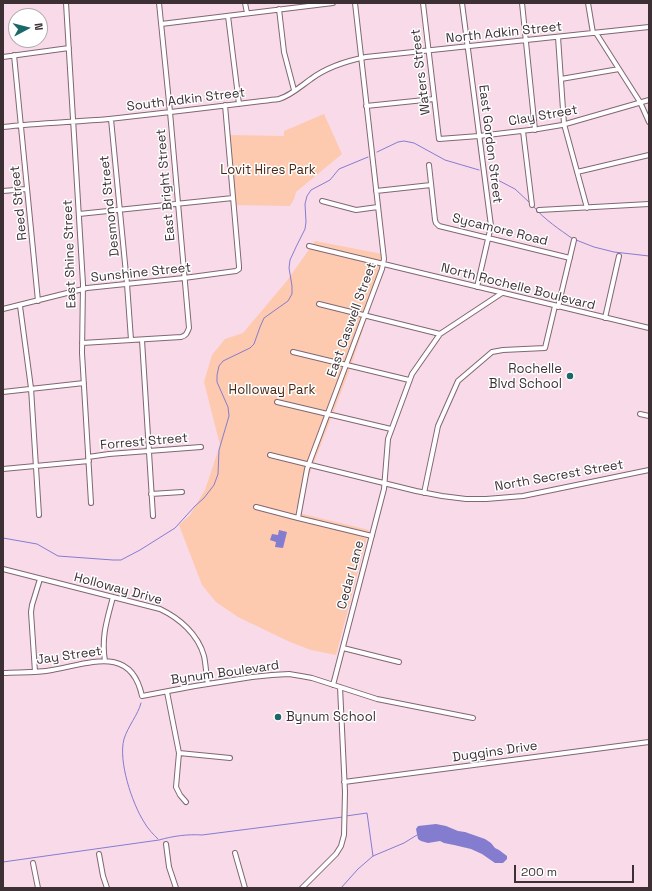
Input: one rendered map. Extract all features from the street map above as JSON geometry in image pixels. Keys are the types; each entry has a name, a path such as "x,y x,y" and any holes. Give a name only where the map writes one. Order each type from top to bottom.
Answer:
{"street":[{"name":"East Shine Street","path":"66,3 83,290 82,343 91,503"},
{"name":"East Bright Street","path":"142,340 184,336 188,333 189,328 159,3"},
{"path":"245,3 247,13"},
{"path":"161,24 333,3"},
{"name":"East Caswell Street","path":"298,518 309,464 382,269 384,259 355,3"},
{"name":"Waters Street","path":"424,3 439,139"},
{"name":"East Gordon Street","path":"462,3 491,226 477,287"},
{"path":"522,3 535,130"},
{"path":"588,3 595,33 640,102 649,122"},
{"path":"279,9 284,52 294,90"},
{"path":"228,16 239,104"},
{"name":"North Adkin Street","path":"361,58 649,27"},
{"path":"558,37 564,124 587,208"},
{"path":"3,57 69,48"},
{"name":"Reed Street","path":"14,55 38,301"},
{"name":"South Adkin Street","path":"3,127 111,119 279,99 329,68 361,58"},
{"path":"561,79 619,69"},
{"path":"366,106 434,99"},
{"name":"Clay Street","path":"439,139 535,130 564,124 649,100"},
{"path":"79,214 233,198 225,105"},
{"name":"Desmond Street","path":"111,119 128,284 131,340"},
{"path":"523,131 532,206"},
{"path":"577,172 649,155"},
{"name":"Sycamore Road","path":"429,164 436,223 439,226 570,258"},
{"path":"376,191 431,185"},
{"path":"3,191 27,188"},
{"name":"Sunshine Street","path":"3,309 83,290 236,271 239,269 239,266 233,198"},
{"path":"322,200 356,210 378,207"},
{"path":"539,210 649,204"},
{"path":"424,493 438,426 458,381 492,352 545,348 574,240"},
{"name":"North Rochelle Boulevard","path":"309,246 649,328"},
{"path":"605,318 619,256"},
{"name":"Cedar Lane","path":"333,685 384,489 388,439 409,380 440,334 502,293"},
{"path":"319,304 440,334"},
{"path":"20,306 31,388 39,515"},
{"path":"82,343 142,340 153,516"},
{"path":"293,352 409,380"},
{"path":"3,392 84,383"},
{"path":"277,402 391,430"},
{"path":"640,414 649,416"},
{"name":"Forrest Street","path":"3,469 88,459 109,454 201,447"},
{"name":"North Secrest Street","path":"270,454 424,493 466,499 503,498 542,492 649,470"},
{"path":"151,494 182,492"},
{"path":"256,507 372,536"},
{"name":"Holloway Drive","path":"3,569 160,610 176,618 184,624 196,639 202,652 208,684"},
{"path":"35,672 31,612 40,579"},
{"path":"105,661 103,647 104,637 113,598"},
{"path":"342,648 400,662"},
{"name":"Jay Street","path":"3,673 35,672 78,664 105,661 113,662 131,672 137,681 142,696"},
{"name":"Bynum Boulevard","path":"142,696 252,677 282,674 301,676 333,685"},
{"path":"333,685 384,701 473,718"},
{"path":"302,888 333,858 342,846 344,836 344,782 340,687"},
{"path":"167,692 179,753 176,787 186,802"},
{"name":"Duggins Drive","path":"344,782 649,742"},
{"path":"179,753 230,758"},
{"path":"166,844 169,867 176,888"},
{"path":"234,853 245,888"},
{"path":"99,854 107,888"},
{"path":"33,862 38,888"}],"green space":[{"name":"Lovit Hires Park","path":"324,114 342,154 296,192 290,206 233,205 229,135 284,136 284,131"},
{"name":"Holloway Park","path":"315,241 382,254 368,314 350,369 295,512 369,530 336,655 311,650 290,642 238,617 216,602 202,585 179,525 190,515 205,490 220,445 204,382 212,355 225,339 243,333 286,282"}],"shaded area":[{"path":"279,530 287,532 283,548 275,547 276,542 270,540 272,534 278,535"},
{"path":"436,824 485,839 507,856 507,859 503,863 495,863 482,854 471,849 440,841 428,843 418,839 416,829 418,826"}],"waterway":[{"path":"377,152 398,142 404,141 414,143 445,160 479,170"},
{"path":"3,538 37,544 58,556 121,560 175,528 204,498 214,485 218,474 219,450 229,416 228,407 217,382 219,366 223,361 250,348 254,344 264,318 288,301 292,294 289,268 290,260 305,229 305,204 307,196 311,190 330,180 339,169 368,157"},
{"path":"490,176 515,189 530,203"},
{"path":"534,207 547,220 573,239"},
{"path":"576,240 594,247 614,252 649,256"},
{"path":"141,703 124,739 123,759 127,782 139,814 158,839"},
{"path":"346,816 367,813 373,856"},
{"path":"3,862 159,840 170,837 202,835 343,817"},
{"path":"341,888 358,869 373,856 404,843 417,835"}],"place":[{"name":"Rochelle Blvd School","path":"570,376"},
{"name":"Bynum School","path":"278,717"}]}
